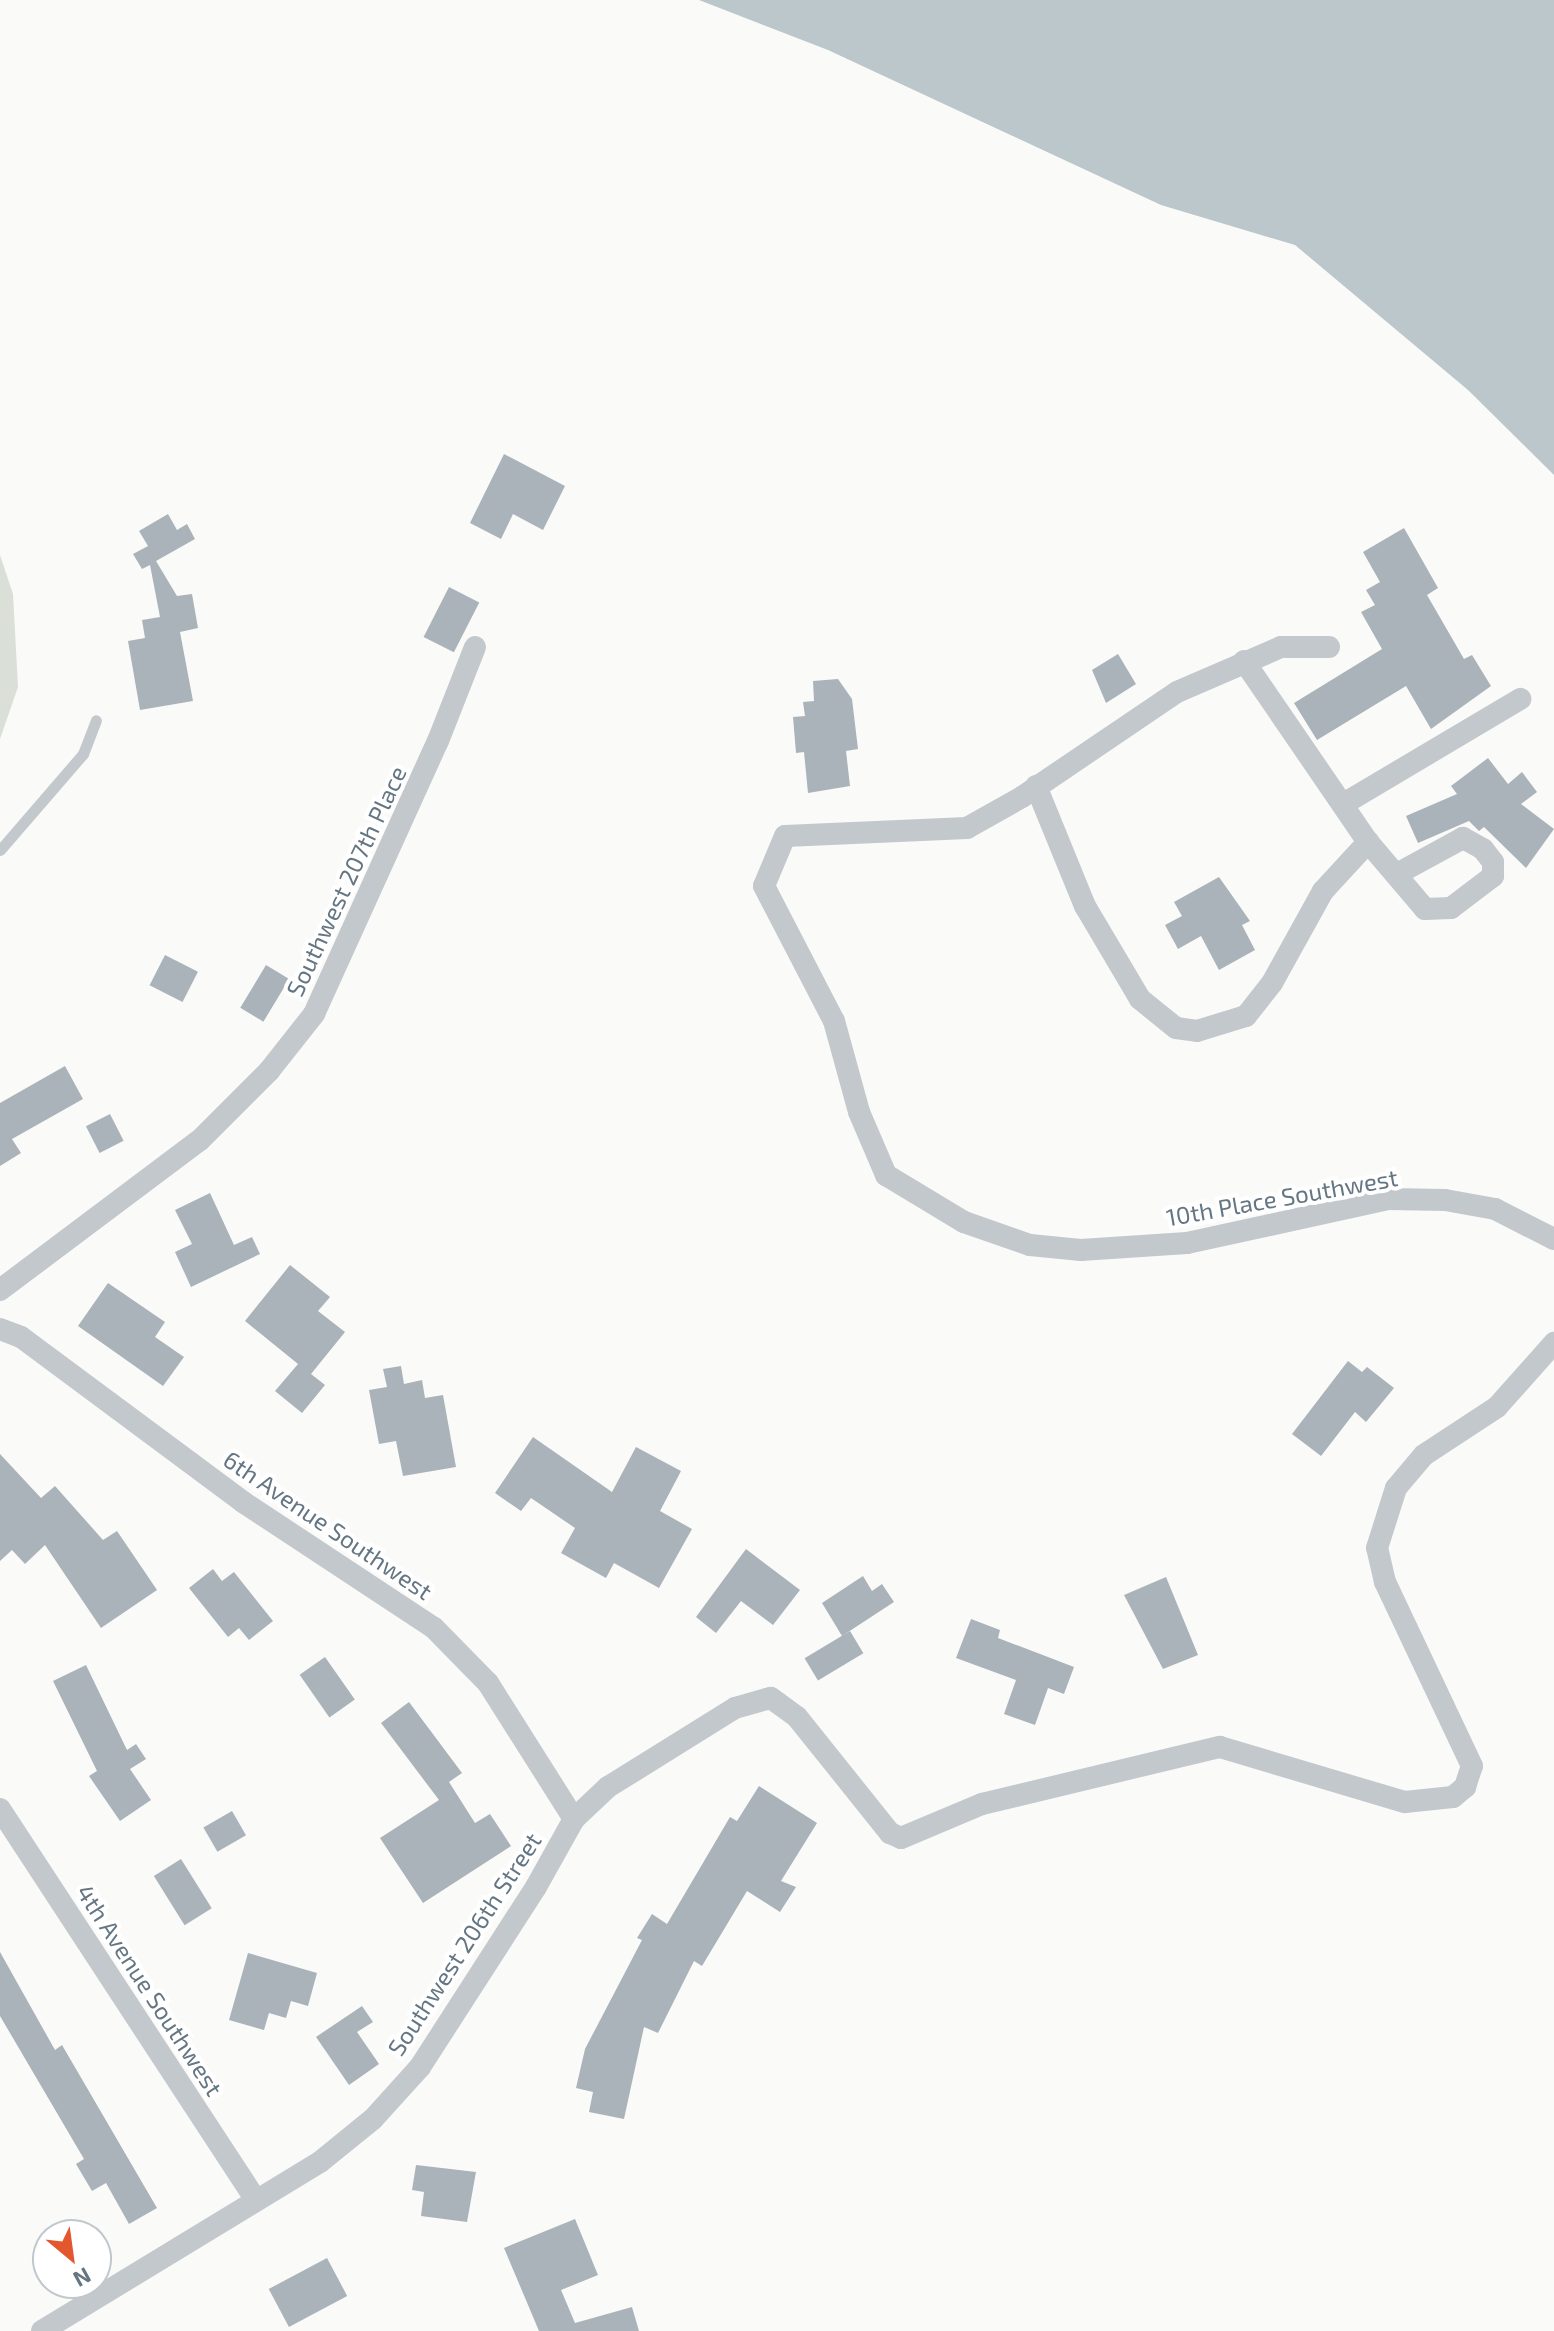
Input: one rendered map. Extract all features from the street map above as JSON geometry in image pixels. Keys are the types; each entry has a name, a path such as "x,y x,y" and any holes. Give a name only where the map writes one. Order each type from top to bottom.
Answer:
{"street":[{"name":"Southwest 207th Place","path":"0,1290 200,1140 269,1071 314,1014 438,741 475,647"},
{"name":"10th Place Southwest","path":"1329,647 1281,647 1177,692 967,828 785,836 764,886 834,1021 859,1112 886,1175 964,1222 1030,1245 1081,1250 1187,1243 1388,1199 1495,1209 1554,1239"},
{"path":"1244,661 1345,803 1368,842 1397,874"},
{"path":"1345,803 1520,699"},
{"path":"1036,786 1085,906 1140,999 1176,1028 1197,1031 1246,1016 1272,983 1323,891 1368,842"},
{"name":"6th Avenue Southwest","path":"0,1329 21,1337 243,1502 434,1628 488,1683 574,1819"},
{"name":"Southwest 206th Street","path":"42,2331 320,2162 373,2119 420,2067 536,1887 574,1819 608,1787 661,1751 735,1708 771,1698 797,1717 890,1833 901,1838 982,1804 1220,1747 1405,1802 1453,1797 1465,1787 1472,1766 1385,1582 1377,1548 1396,1488 1424,1455 1497,1407 1554,1343"},
{"name":"4th Avenue Southwest","path":"0,1809 256,2200"}],"lane":[{"path":"0,850 83,754 96,720"}],"shaded area":[{"path":"699,0 1554,0 1554,475 1468,390 1295,245 1161,205 828,50"},
{"path":"0,555 13,594 18,687 0,739"}],"building":[{"path":"504,454 565,486 543,530 513,514 501,539 470,523"},
{"path":"168,514 177,530 187,524 195,539 156,561 177,596 192,594 198,628 180,632 193,701 140,710 128,641 145,638 142,620 160,617 150,565 142,569 133,554 148,546 139,531"},
{"path":"1404,528 1438,588 1427,595 1464,659 1472,655 1491,686 1431,729 1406,686 1317,740 1294,703 1382,649 1361,612 1375,605 1366,590 1380,582 1363,552"},
{"path":"449,587 479,602 454,652 424,637"},
{"path":"1118,654 1136,684 1106,703 1092,670"},
{"path":"838,679 852,699 858,749 846,751 850,786 808,793 804,752 796,753 793,717 805,716 803,702 814,701 813,681"},
{"path":"1488,758 1508,784 1522,772 1537,792 1521,804 1554,829 1526,868 1484,827 1479,831 1469,821 1418,843 1406,816 1457,794 1451,786"},
{"path":"1219,877 1250,921 1242,925 1255,950 1219,970 1201,936 1178,949 1165,925 1182,916 1174,902"},
{"path":"165,955 198,972 183,1002 150,985"},
{"path":"266,965 289,979 263,1022 240,1008"},
{"path":"65,1066 83,1099 12,1139 21,1153 0,1166 0,1103"},
{"path":"110,1114 124,1141 100,1153 86,1126"},
{"path":"210,1193 234,1245 252,1237 260,1254 191,1287 175,1252 192,1244 175,1210"},
{"path":"290,1265 330,1297 318,1311 345,1332 311,1374 325,1385 302,1413 275,1391 298,1364 245,1321"},
{"path":"108,1283 165,1322 155,1337 184,1357 163,1386 78,1326"},
{"path":"1348,1361 1362,1372 1367,1367 1394,1388 1366,1422 1355,1412 1321,1456 1292,1434"},
{"path":"401,1366 404,1384 422,1380 425,1398 443,1395 456,1467 403,1476 396,1441 379,1444 369,1390 387,1387 383,1369"},
{"path":"533,1437 612,1492 636,1447 681,1471 660,1511 692,1529 659,1588 614,1563 606,1578 561,1553 575,1528 531,1498 521,1511 495,1493"},
{"path":"0,1454 41,1498 55,1486 103,1540 117,1531 157,1590 101,1628 45,1545 25,1564 12,1550 0,1561"},
{"path":"746,1549 800,1590 773,1625 741,1601 716,1633 696,1617"},
{"path":"213,1569 222,1581 234,1572 273,1621 249,1640 239,1628 228,1637 189,1588"},
{"path":"863,1576 872,1591 882,1584 894,1602 842,1636 822,1603"},
{"path":"1166,1577 1198,1655 1163,1669 1124,1595"},
{"path":"971,1619 1000,1630 998,1638 1074,1667 1064,1694 1048,1688 1035,1725 1004,1714 1016,1680 956,1658"},
{"path":"850,1631 863,1653 818,1681 805,1658"},
{"path":"325,1657 355,1700 329,1717 300,1675"},
{"path":"86,1665 127,1750 136,1744 146,1759 130,1769 151,1800 120,1821 89,1776 97,1771 53,1681"},
{"path":"409,1702 462,1773 449,1782 475,1823 490,1814 511,1846 423,1903 380,1838 439,1800 381,1723"},
{"path":"759,1786 817,1823 781,1881 796,1887 780,1912 747,1891 702,1966 694,1961 658,2033 644,2027 624,2119 589,2112 593,2092 576,2088 585,2049 642,1940 637,1938 652,1914 667,1924 730,1817 737,1821"},
{"path":"232,1811 246,1835 217,1852 203,1828"},
{"path":"181,1859 212,1908 185,1925 154,1876"},
{"path":"0,1952 55,2050 62,2045 157,2208 129,2224 106,2183 92,2191 76,2164 84,2159 0,2016"},
{"path":"248,1953 317,1973 308,2006 291,2001 286,2018 269,2013 264,2030 229,2020"},
{"path":"362,2006 373,2022 357,2032 379,2064 349,2085 316,2037"},
{"path":"416,2165 476,2172 467,2222 421,2216 424,2192 412,2190"},
{"path":"575,2219 598,2275 561,2290 575,2323 632,2307 639,2331 539,2331 504,2248"},
{"path":"327,2258 347,2296 289,2327 269,2289"}]}
